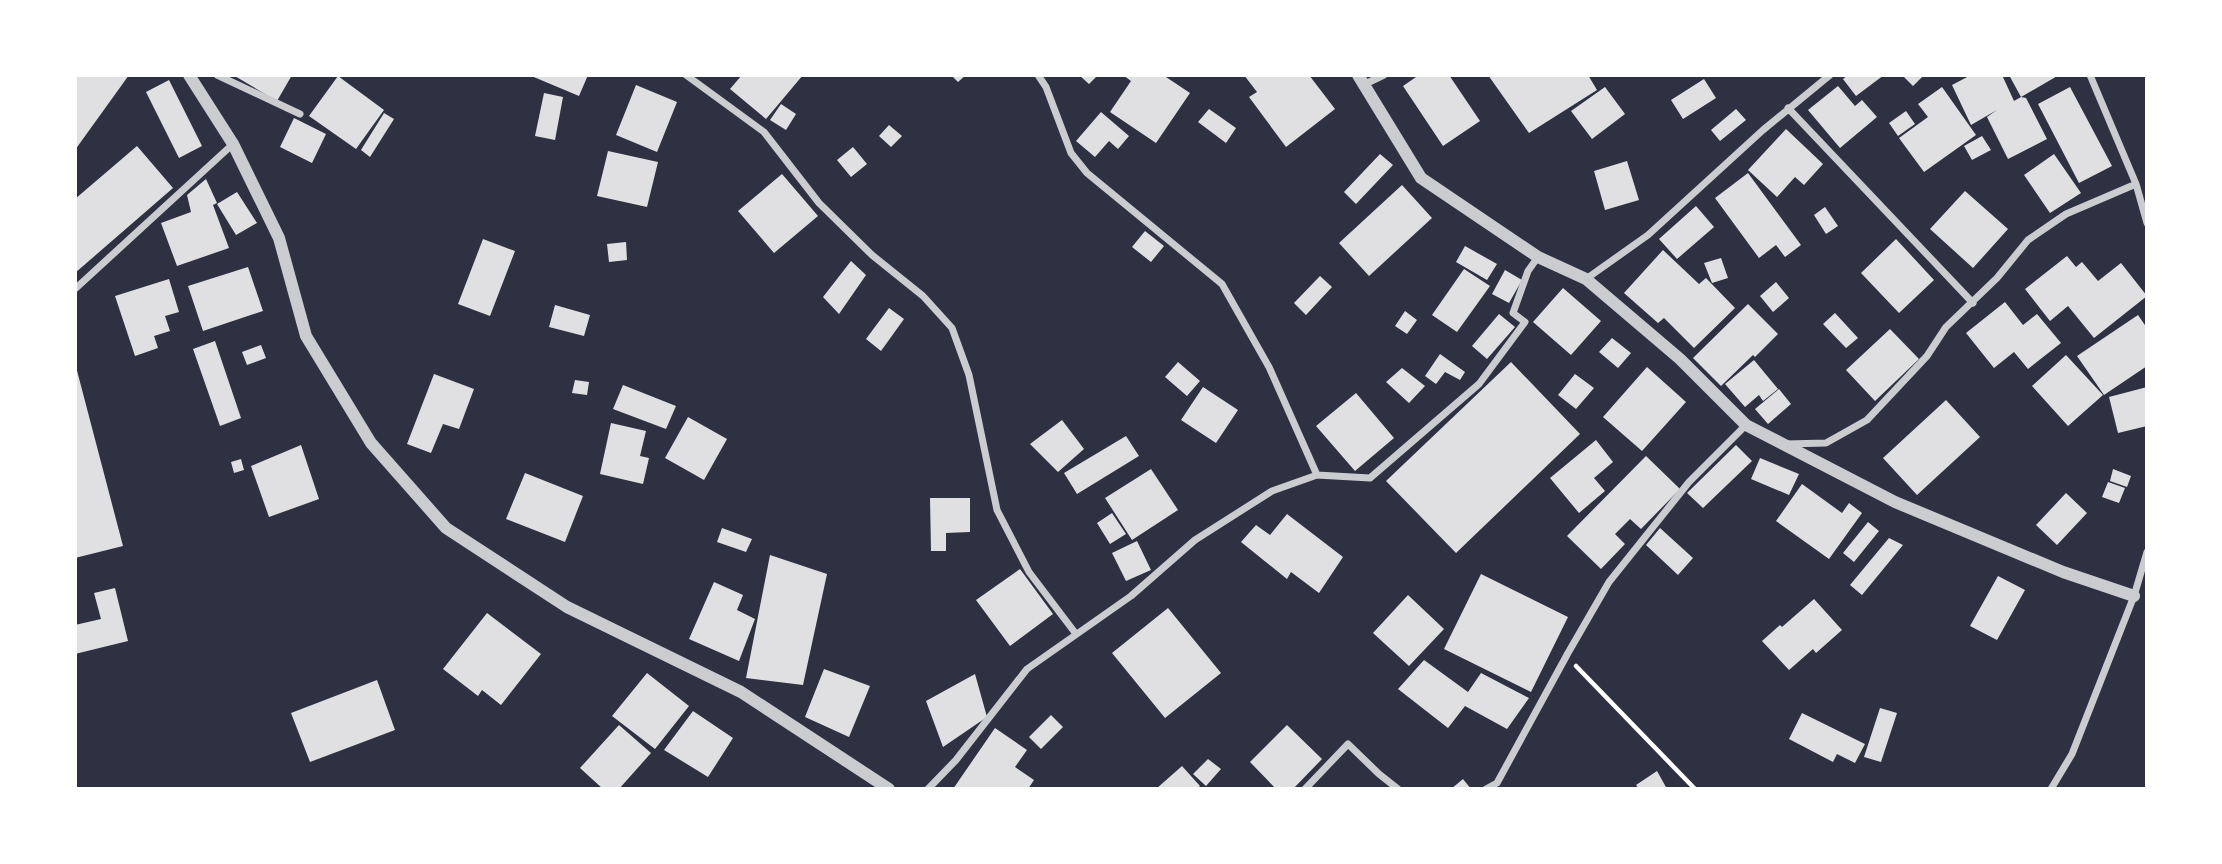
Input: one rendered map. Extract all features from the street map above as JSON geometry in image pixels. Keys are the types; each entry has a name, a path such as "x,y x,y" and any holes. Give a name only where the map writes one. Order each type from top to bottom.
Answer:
{"street":[{"path":"189,75 233,144 279,238 306,336 371,443 446,528 567,607 741,692 889,789"},
{"path":"217,75 300,114"},
{"path":"686,75 764,132 819,203 872,255 923,296 952,328 969,376 997,510 1029,572 1076,634"},
{"path":"1038,75 1046,87 1071,153 1087,173 1222,284 1269,366 1317,475"},
{"path":"1384,75 1360,80 1421,178 1538,257 1586,279 1680,359 1746,425 1895,502 2063,572 2134,596"},
{"path":"1586,279 1648,235 1788,108 1830,75"},
{"path":"2090,75 2136,184 2147,223"},
{"path":"1788,108 1973,303"},
{"path":"75,289 233,144"},
{"path":"1785,443 1826,443 1867,421 1927,356 1947,327 1997,278 2028,240 2066,214 2136,184"},
{"path":"928,789 956,760 1027,669 1131,596 1195,540 1272,491 1317,475 1370,478 1479,384 1525,322 1513,313 1528,271 1538,257"},
{"path":"1486,789 1497,783 1568,653 1617,572 1689,482 1746,425"},
{"path":"2051,789 2072,754 2134,596 2147,552"},
{"path":"1305,789 1348,744 1398,789"}],"path":[{"path":"1568,653 1577,667 1695,789"}],"building":[{"path":"75,75 129,75 75,150"},
{"path":"233,75 292,75 277,101"},
{"path":"529,75 588,75 579,96"},
{"path":"742,75 803,75 766,119 730,89"},
{"path":"951,75 966,75 958,82"},
{"path":"1079,75 1098,75 1089,84"},
{"path":"1123,75 1163,75 1190,93 1156,143 1110,112 1131,81"},
{"path":"1244,75 1309,75 1335,109 1286,147 1249,97 1257,92"},
{"path":"1419,75 1449,75 1480,121 1443,146 1403,86"},
{"path":"1488,75 1588,75 1597,90 1529,133"},
{"path":"1848,75 1884,75 1856,96 1843,79"},
{"path":"1902,75 1924,75 1913,86"},
{"path":"1971,75 2002,75 2014,101 2021,97 2026,98 2047,139 2008,159 1987,117 1997,110 1971,125 1952,85"},
{"path":"2009,75 2059,75 2021,97"},
{"path":"338,76 384,110 356,149 309,116"},
{"path":"1704,79 1716,98 1683,119 1671,100"},
{"path":"169,80 202,146 179,158 146,92"},
{"path":"636,85 677,102 657,152 616,135"},
{"path":"1838,86 1855,106 1862,100 1877,117 1840,148 1808,110"},
{"path":"1605,87 1625,114 1592,139 1571,111"},
{"path":"1942,87 1976,135 1924,172 1899,138 1928,117 1918,104"},
{"path":"2070,87 2112,166 2079,183 2038,104"},
{"path":"544,93 563,97 555,140 535,136"},
{"path":"781,104 796,114 786,130 770,120"},
{"path":"1209,109 1236,128 1226,143 1198,122"},
{"path":"1736,109 1746,120 1720,141 1711,130"},
{"path":"1906,111 1915,124 1898,136 1889,123"},
{"path":"1101,112 1129,136 1118,149 1109,141 1095,157 1076,141"},
{"path":"384,113 394,119 370,157 361,150"},
{"path":"294,118 326,134 312,163 280,147"},
{"path":"889,125 902,136 891,147 879,136"},
{"path":"1786,129 1823,164 1804,185 1795,177 1777,197 1748,170"},
{"path":"1982,136 1991,150 1972,160 1964,146"},
{"path":"137,146 173,188 75,273 75,199"},
{"path":"853,147 867,164 851,177 837,160"},
{"path":"608,151 658,162 647,207 597,196"},
{"path":"1380,154 1393,165 1356,204 1344,192"},
{"path":"2054,154 2081,193 2050,213 2024,175"},
{"path":"1627,161 1639,200 1605,210 1594,171"},
{"path":"1748,173 1801,245 1785,257 1776,245 1759,258 1715,198"},
{"path":"782,174 818,216 774,253 738,211"},
{"path":"206,179 217,203 213,205 229,248 177,266 161,223 191,212 187,195"},
{"path":"1402,185 1432,218 1369,276 1339,243"},
{"path":"1965,191 2008,229 1973,268 1930,229"},
{"path":"237,192 257,223 236,235 217,204"},
{"path":"1696,206 1714,227 1677,259 1659,239"},
{"path":"1825,207 1838,226 1826,234 1814,215"},
{"path":"1145,231 1164,246 1151,262 1132,247"},
{"path":"483,239 515,251 490,316 458,304"},
{"path":"1896,239 1934,280 1899,313 1861,273"},
{"path":"626,242 627,260 609,262 607,244"},
{"path":"1465,246 1497,264 1487,280 1456,262"},
{"path":"1663,250 1699,284 1706,278 1735,308 1694,348 1664,318 1658,323 1624,293"},
{"path":"2067,256 2076,267 2082,262 2098,281 2121,263 2147,296 2094,338 2068,306 2050,321 2025,289"},
{"path":"1721,258 1728,278 1712,283 1704,263"},
{"path":"851,261 866,275 839,314 823,297"},
{"path":"248,267 263,311 203,331 188,286"},
{"path":"1464,269 1490,286 1457,332 1432,315"},
{"path":"1505,270 1522,280 1509,303 1492,294"},
{"path":"1320,276 1332,287 1306,315 1294,303"},
{"path":"169,279 179,312 165,316 170,331 154,336 158,348 135,356 115,296"},
{"path":"1776,282 1789,298 1773,312 1760,296"},
{"path":"1563,288 1601,321 1571,355 1533,322"},
{"path":"2005,302 2023,325 2037,314 2061,343 2028,369 2014,352 1994,368 1966,333"},
{"path":"1748,304 1778,334 1721,386 1693,358"},
{"path":"555,305 590,315 584,336 549,327"},
{"path":"889,308 904,319 881,351 866,339"},
{"path":"1405,311 1417,320 1407,334 1395,326"},
{"path":"1835,313 1858,338 1846,348 1823,324"},
{"path":"1499,314 1515,327 1487,359 1472,346"},
{"path":"2138,315 2147,328 2147,366 2104,395 2077,356"},
{"path":"1890,329 1919,359 1875,401 1846,370"},
{"path":"1612,338 1631,353 1618,368 1599,352"},
{"path":"215,341 241,418 220,426 193,349"},
{"path":"261,345 266,358 247,365 242,352"},
{"path":"1440,354 1465,372 1460,380 1445,372 1436,384 1425,376"},
{"path":"2066,355 2103,395 2068,426 2032,386"},
{"path":"1754,360 1778,389 1763,401 1759,395 1745,407 1725,384"},
{"path":"1178,362 1200,381 1187,396 1165,377"},
{"path":"1511,362 1580,434 1456,553 1386,481"},
{"path":"75,363 123,546 75,558"},
{"path":"1647,367 1686,402 1642,451 1603,417"},
{"path":"1402,368 1425,386 1409,403 1386,382"},
{"path":"434,374 474,389 459,429 443,424 431,453 407,444"},
{"path":"1575,374 1594,388 1576,409 1558,395"},
{"path":"575,380 589,382 587,395 572,393"},
{"path":"623,385 676,406 666,429 613,409"},
{"path":"1203,387 1238,410 1216,443 1181,420"},
{"path":"2147,387 2147,426 2118,433 2109,397"},
{"path":"1779,389 1791,404 1768,424 1755,409"},
{"path":"1356,393 1394,438 1355,471 1316,426"},
{"path":"1946,400 1980,437 1917,495 1883,458"},
{"path":"688,417 727,439 704,480 665,458"},
{"path":"1062,420 1084,449 1058,472 1030,444"},
{"path":"611,423 646,431 640,456 649,458 643,484 600,474"},
{"path":"1126,436 1139,456 1077,494 1064,473"},
{"path":"1596,440 1613,462 1594,478 1605,491 1579,513 1550,478"},
{"path":"301,445 319,499 269,517 251,466"},
{"path":"1736,445 1752,461 1703,508 1687,493"},
{"path":"1646,456 1680,489 1641,529 1630,519 1615,534 1625,544 1601,569 1567,536"},
{"path":"1760,458 1799,474 1789,495 1751,479"},
{"path":"241,459 244,470 234,473 231,462"},
{"path":"1151,469 1178,510 1132,540 1105,498"},
{"path":"2113,469 2131,476 2127,487 2110,481"},
{"path":"525,473 583,496 565,542 506,519"},
{"path":"2108,482 2125,488 2119,503 2102,497"},
{"path":"1802,484 1842,513 1849,503 1862,513 1829,559 1776,521"},
{"path":"2066,493 2087,513 2057,545 2036,525"},
{"path":"930,498 970,498 970,532 946,533 946,551 931,551"},
{"path":"1112,513 1126,534 1110,544 1097,523"},
{"path":"1287,514 1343,557 1319,593 1291,572 1287,579 1241,542 1256,525 1270,535"},
{"path":"1868,522 1879,531 1854,562 1843,553"},
{"path":"722,528 752,539 746,552 717,542"},
{"path":"1660,528 1693,558 1678,575 1646,545"},
{"path":"1889,538 1903,545 1862,595 1850,585"},
{"path":"1137,541 1151,570 1126,581 1112,553"},
{"path":"770,555 827,574 803,685 746,678"},
{"path":"1020,569 1053,614 1010,646 976,600"},
{"path":"1481,574 1568,617 1531,692 1444,649"},
{"path":"1998,576 2025,590 1997,640 1970,626"},
{"path":"714,582 743,595 737,610 755,619 739,661 689,639"},
{"path":"115,588 128,641 75,654 75,625 101,619 94,593"},
{"path":"1408,595 1444,629 1409,666 1373,633"},
{"path":"1814,599 1842,630 1816,653 1813,649 1789,670 1762,641"},
{"path":"1168,608 1221,673 1165,718 1112,653"},
{"path":"487,613 541,654 501,705 482,690 478,696 443,669"},
{"path":"1424,660 1468,692 1481,673 1529,698 1507,729 1465,706 1448,728 1398,689"},
{"path":"824,669 870,686 849,737 805,717"},
{"path":"647,673 689,706 655,749 612,716"},
{"path":"975,674 987,717 943,747 926,701"},
{"path":"377,680 395,730 310,762 291,713"},
{"path":"1880,708 1897,713 1881,762 1864,757"},
{"path":"693,711 733,738 708,777 664,750"},
{"path":"1802,713 1865,744 1855,763 1837,754 1833,762 1789,739"},
{"path":"1051,715 1063,727 1041,749 1029,737"},
{"path":"619,725 651,753 619,789 603,789 580,768"},
{"path":"1287,725 1322,759 1293,789 1276,789 1250,762"},
{"path":"995,728 1027,750 1015,767 1034,780 1028,789 953,789"},
{"path":"1208,759 1221,769 1206,786 1193,774"},
{"path":"1182,766 1200,786 1197,789 1156,789"},
{"path":"1657,771 1667,789 1639,789 1636,785"},
{"path":"1463,779 1471,789 1451,789"}]}
